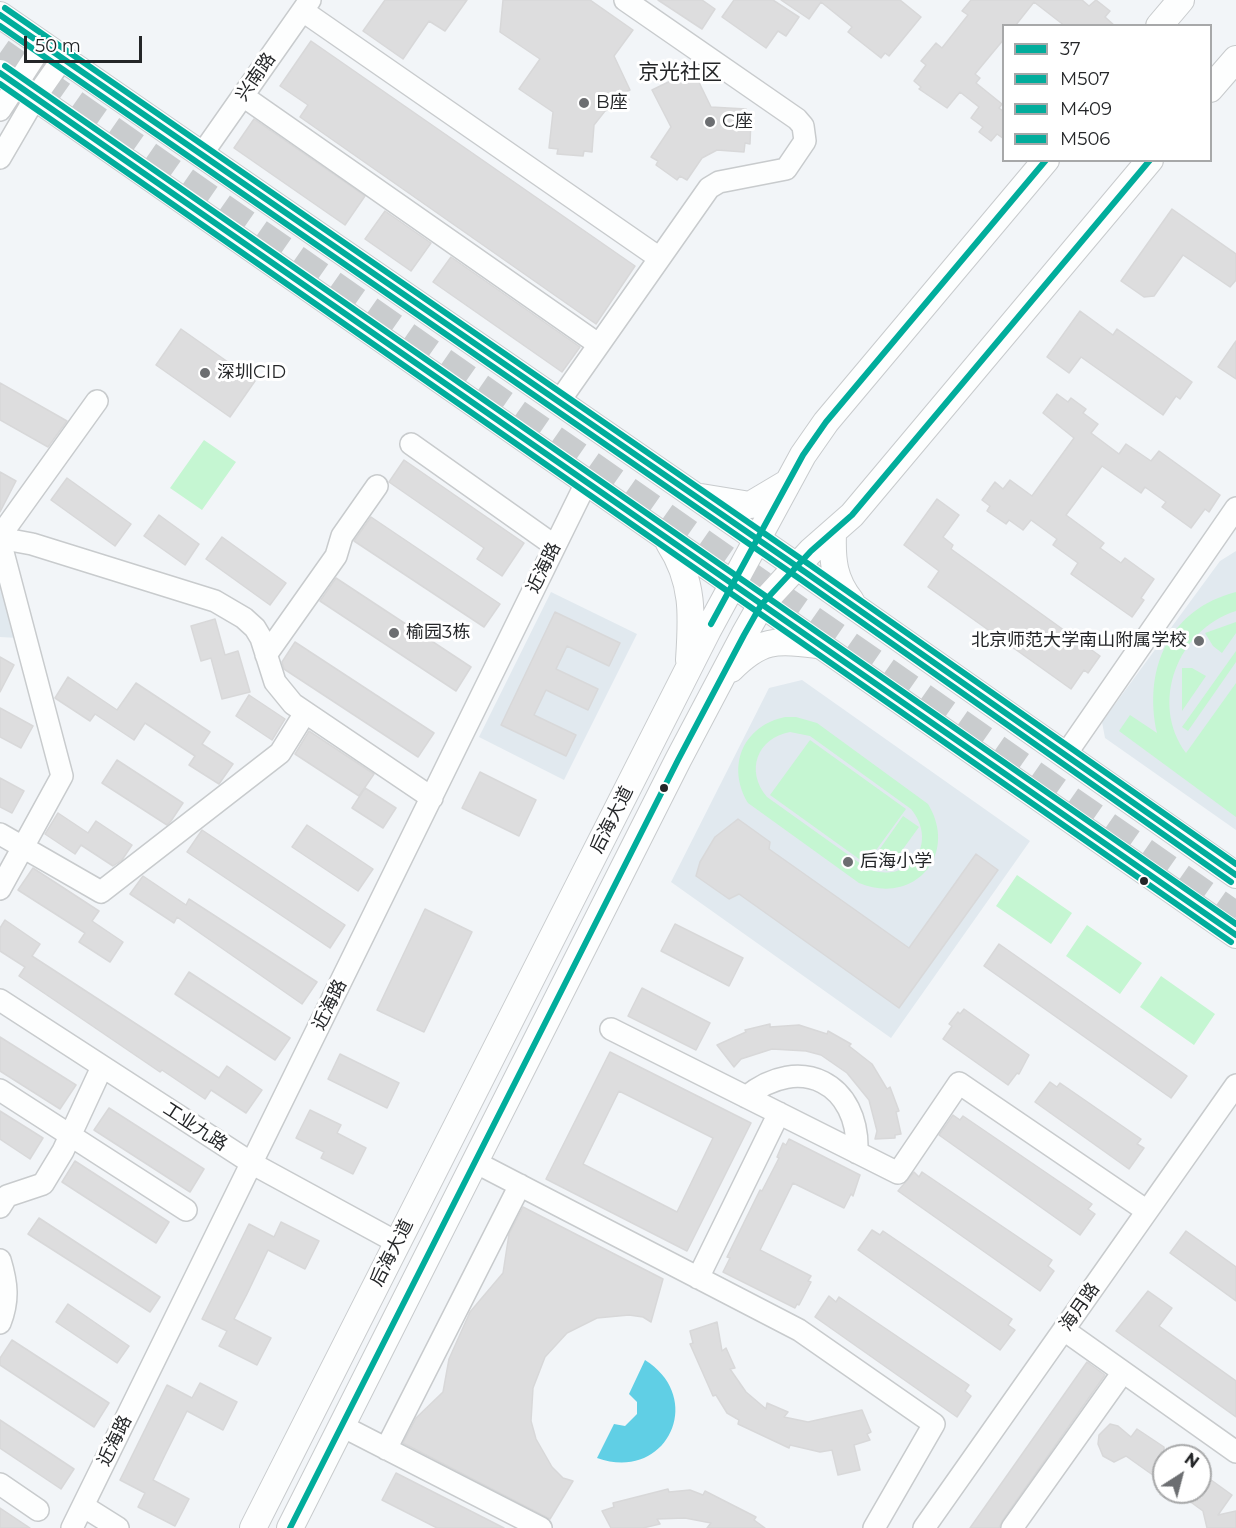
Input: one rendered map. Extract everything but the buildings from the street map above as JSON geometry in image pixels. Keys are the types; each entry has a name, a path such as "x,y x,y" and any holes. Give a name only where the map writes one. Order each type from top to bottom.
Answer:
{"main road":[{"path":"1161,24 1181,0"},
{"path":"0,15 558,403 797,566 1236,875"},
{"path":"1212,87 1236,58"},
{"path":"17,85 664,535 818,646 1234,934"},
{"name":"后海大道","path":"253,1528 688,669 788,483 826,422 1044,162"},
{"name":"后海大道","path":"290,1528 761,605 811,551 833,534 1148,162"},
{"path":"692,495 750,505 788,483"},
{"path":"833,534 835,571 842,590 857,609"},
{"path":"664,535 682,563 689,592 688,669"},
{"path":"722,678 747,653 767,643 787,640 818,646"}],"street":[{"path":"558,403 658,257 709,188 719,182 786,169 802,147 806,133 797,119 625,0"},
{"path":"307,6 658,257"},
{"name":"兴南路","path":"202,154 307,6"},
{"path":"0,110 17,85 53,51"},
{"path":"0,158 17,85"},
{"path":"243,96 598,344"},
{"path":"0,890 62,776 0,538 97,401"},
{"path":"411,444 555,546"},
{"name":"近海路","path":"72,1528 586,481"},
{"path":"266,655 336,556 342,536 377,486"},
{"path":"1066,754 1234,516"},
{"path":"0,538 32,544 215,601 244,618 255,628 270,672 283,694 305,712 432,798"},
{"path":"0,834 101,892 280,753 305,712"},
{"name":"工业九路","path":"0,1000 252,1164 398,1243"},
{"path":"611,1029 898,1173 958,1083 1148,1211"},
{"path":"0,1207 7,1196 43,1184 70,1135 102,1066"},
{"path":"746,1097 762,1084 782,1077 803,1076 823,1082 840,1095 852,1112 858,1132 858,1153"},
{"name":"海月路","path":"924,1528 1236,1085"},
{"path":"0,1090 186,1210"},
{"path":"698,1278 779,1113"},
{"path":"475,1162 799,1330 934,1424 874,1528"},
{"path":"386,1449 520,1185"},
{"path":"0,1260 7,1284 7,1297 0,1323"},
{"path":"1064,1330 1236,1452"},
{"path":"1012,1528 1123,1372"},
{"path":"342,1426 541,1528"},
{"path":"0,1484 38,1510"},
{"path":"83,1506 118,1528"}],"shaded area":[{"name":"北京师范大学南山附属学校","path":"1236,551 1236,830 1105,738 1102,722 1220,561"},
{"path":"0,568 18,638 0,637"},
{"path":"551,592 637,634 564,780 479,737"},
{"name":"后海小学","path":"802,680 1030,841 891,1038 671,882 769,688"}],"green space":[{"path":"204,440 236,462 202,510 170,488"},
{"path":"1236,592 1236,611 1216,620 1199,634 1185,651 1175,670 1170,691 1170,712 1175,733 1186,753 1236,683 1236,817 1119,731 1130,715 1157,733 1154,686 1158,665 1166,645 1178,627 1193,612 1213,600"},
{"path":"1236,622 1236,633 1222,653 1213,646 1205,633"},
{"path":"1236,651 1236,662 1188,731 1182,727"},
{"path":"1182,668 1192,668 1206,676 1182,711"},
{"path":"785,717 796,717 817,723 928,804 936,823 938,841 934,857 926,871 913,882 897,888 879,888 859,883 748,803 742,789 739,762 749,738 770,722","holes":["790,732 810,736 911,809 919,822 922,835 921,847 916,858 907,866 896,871 883,872 868,869 767,797 757,777 756,767 762,748 779,735"]},
{"path":"810,740 906,809 866,864 770,795"},
{"path":"903,816 919,827 887,871 872,860"},
{"path":"1017,875 1072,913 1051,944 996,906"},
{"path":"1087,925 1142,963 1120,994 1066,956"},
{"path":"1161,976 1215,1014 1194,1045 1140,1007"}],"water":[{"path":"645,1360 664,1376 673,1395 675,1415 670,1433 659,1448 642,1459 621,1463 597,1458 614,1424 625,1426 637,1414 637,1402 629,1394"}],"tunnel":[{"path":"0,53 1236,917"}],"transit line":[{"name":"M506","path":"5,8 810,565 1236,864"},
{"name":"M507","path":"0,15 805,572 1236,875"},
{"name":"M409","path":"0,26 800,579 1231,882"},
{"name":"M506","path":"5,66 1236,924"},
{"name":"M507","path":"0,73 1236,935"},
{"name":"M409","path":"0,84 1231,942"},
{"name":"37","path":"711,624 803,455 826,422 1044,162"},
{"name":"37","path":"290,1528 678,760 761,605 811,551 852,515 1148,162"}],"place":[{"name":"B座","path":"584,103"},
{"name":"C座","path":"710,122"},
{"name":"深圳CID","path":"205,373"},
{"name":"榆园3栋","path":"394,633"},
{"name":"北京师范大学南山附属学校","path":"1199,641"},
{"name":"后海小学","path":"848,862"}],"district":[{"name":"京光社区","path":"680,73"}]}
